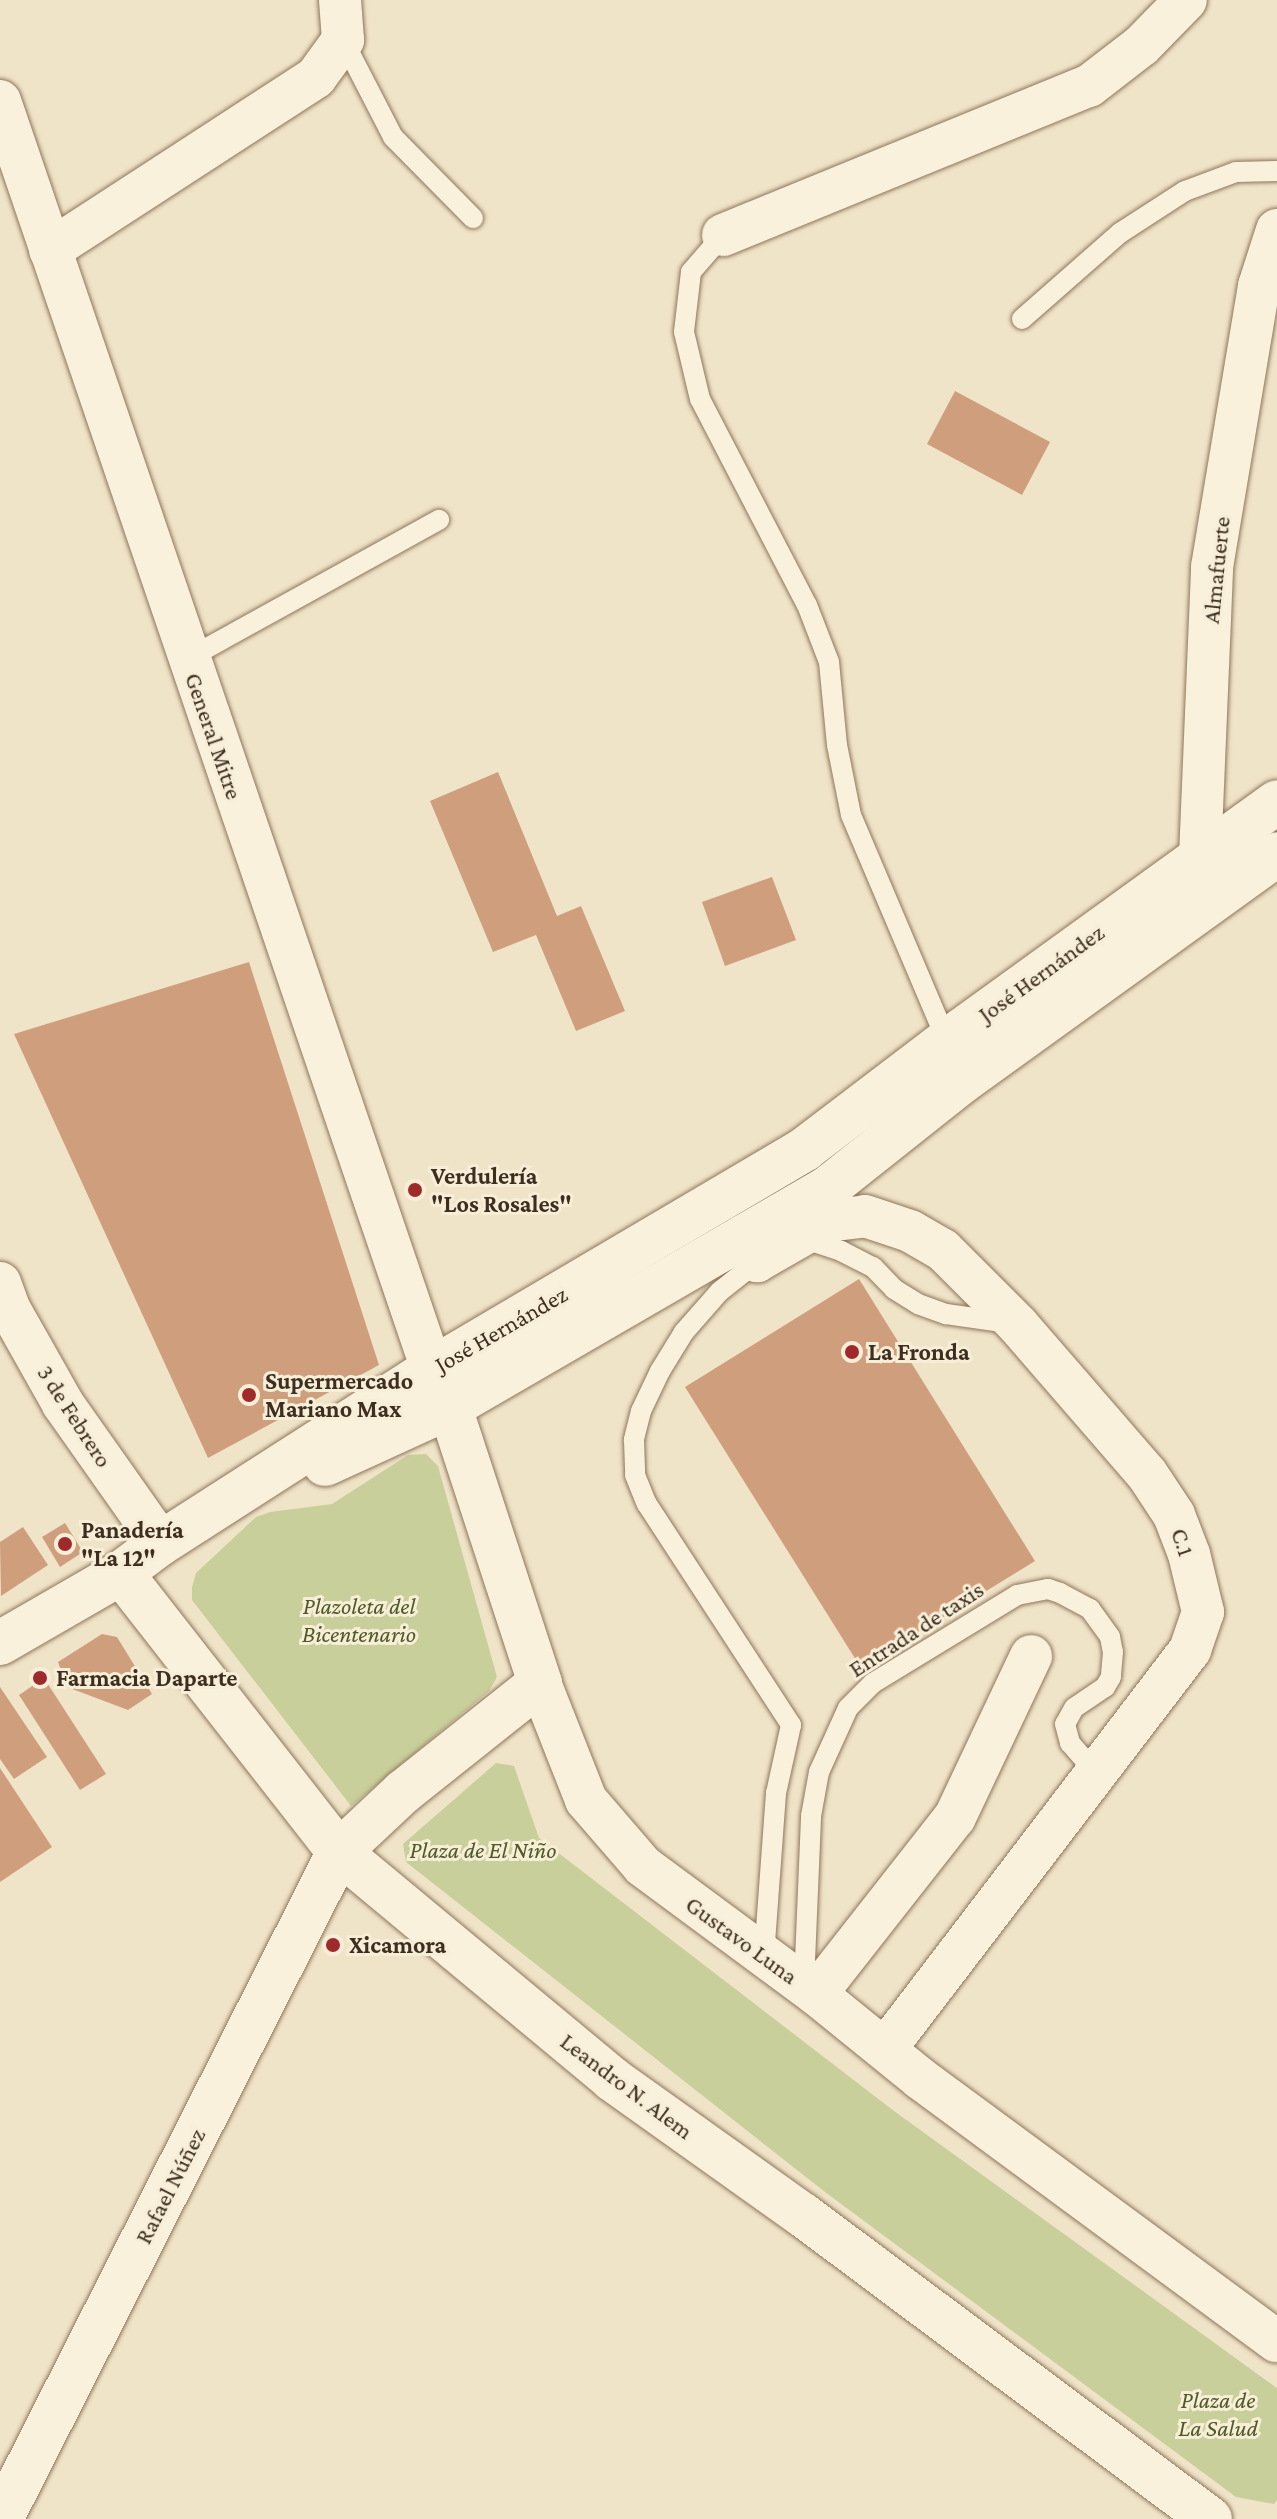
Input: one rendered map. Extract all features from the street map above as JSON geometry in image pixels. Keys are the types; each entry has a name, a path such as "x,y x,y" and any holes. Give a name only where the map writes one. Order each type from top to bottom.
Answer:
{"street":[{"path":"723,235 1089,86 1141,46 1186,0"},
{"path":"50,250 316,77 341,20"},
{"name":"General Mitre","path":"0,101 187,659 441,1388"},
{"name":"Almafuerte","path":"1200,857 1212,567 1259,286 1277,230"},
{"name":"José Hernández","path":"0,1643 121,1573 161,1543 268,1476 323,1464 805,1149 947,1041 1277,802"},
{"name":"José Hernández","path":"441,1388 750,1248 960,1083 1277,854"},
{"name":"C.1","path":"750,1248 827,1221 855,1216 884,1220 943,1250 1017,1324 1147,1474 1174,1515 1189,1554 1203,1612 1190,1650 886,2048"},
{"name":"3 de Febrero","path":"0,1283 9,1308 63,1404 161,1543"},
{"name":"Gustavo Luna","path":"441,1388 540,1683 586,1800 643,1866 886,2048 921,2079 1277,2341"},
{"name":"Leandro N. Alem","path":"121,1573 339,1852 612,2079 803,2215 1210,2519"},
{"path":"810,1990 955,1817 1031,1656"},
{"name":"Rafael Núñez","path":"1,2519 339,1852 403,1792 540,1683"}],"lane":[{"path":"341,20 393,137 473,218"},
{"path":"1022,319 1120,233 1185,191 1236,172 1277,171"},
{"path":"723,235 691,272 684,332 700,399 807,605 829,662 837,745 851,815 947,1041"},
{"path":"187,659 439,520"},
{"path":"764,1958 776,1793 791,1725 647,1504 635,1475 634,1440 641,1411 660,1371 684,1332 720,1291 750,1248 782,1248 811,1241 873,1267 894,1289 918,1304 969,1319 1017,1324"},
{"name":"Entrada de taxis","path":"810,1990 811,1816 819,1772 848,1708 873,1683 1017,1595 1048,1589 1060,1593 1090,1609 1110,1637 1111,1677 1099,1694 1074,1708 1065,1724 1070,1743 1096,1773"}],"green space":[{"name":"Plazoleta del Bicentenario","path":"426,1454 438,1466 497,1677 489,1691 351,1806 192,1600 192,1587 196,1573 256,1517 270,1512 332,1504 408,1455"},
{"path":"496,1763 514,1766 539,1838 894,2111 1277,2388 1277,2500 1274,2504 1236,2497 825,2192 406,1862 403,1844"}],"building":[{"path":"955,391 1050,442 1022,495 927,444"},
{"path":"498,772 557,916 581,906 625,1011 576,1031 536,935 493,952 430,801"},
{"path":"772,877 796,940 725,966 702,902"},
{"path":"249,962 379,1365 208,1458 14,1034"},
{"path":"859,1279 1035,1561 861,1668 685,1387"},
{"path":"65,1523 83,1552 60,1567 42,1537"},
{"path":"23,1527 48,1565 1,1596 0,1542"},
{"path":"102,1634 117,1637 152,1694 128,1710 67,1687 58,1662"},
{"path":"44,1678 106,1774 80,1790 19,1695"},
{"path":"0,1687 47,1757 14,1779 0,1759"},
{"path":"0,1768 52,1847 0,1882"}],"place":[{"name":"Verdulería \"Los Rosales\"","path":"415,1190"},
{"name":"La Fronda","path":"852,1352"},
{"name":"Supermercado Mariano Max","path":"249,1395"},
{"name":"Panadería \"La 12\"","path":"65,1544"},
{"name":"Farmacia Daparte","path":"40,1678"},
{"name":"Xicamora","path":"333,1945"}],"park label":[{"name":"Plaza de El Niño","path":"483,1850"},
{"name":"Plaza de La Salud","path":"1218,2414"}]}
